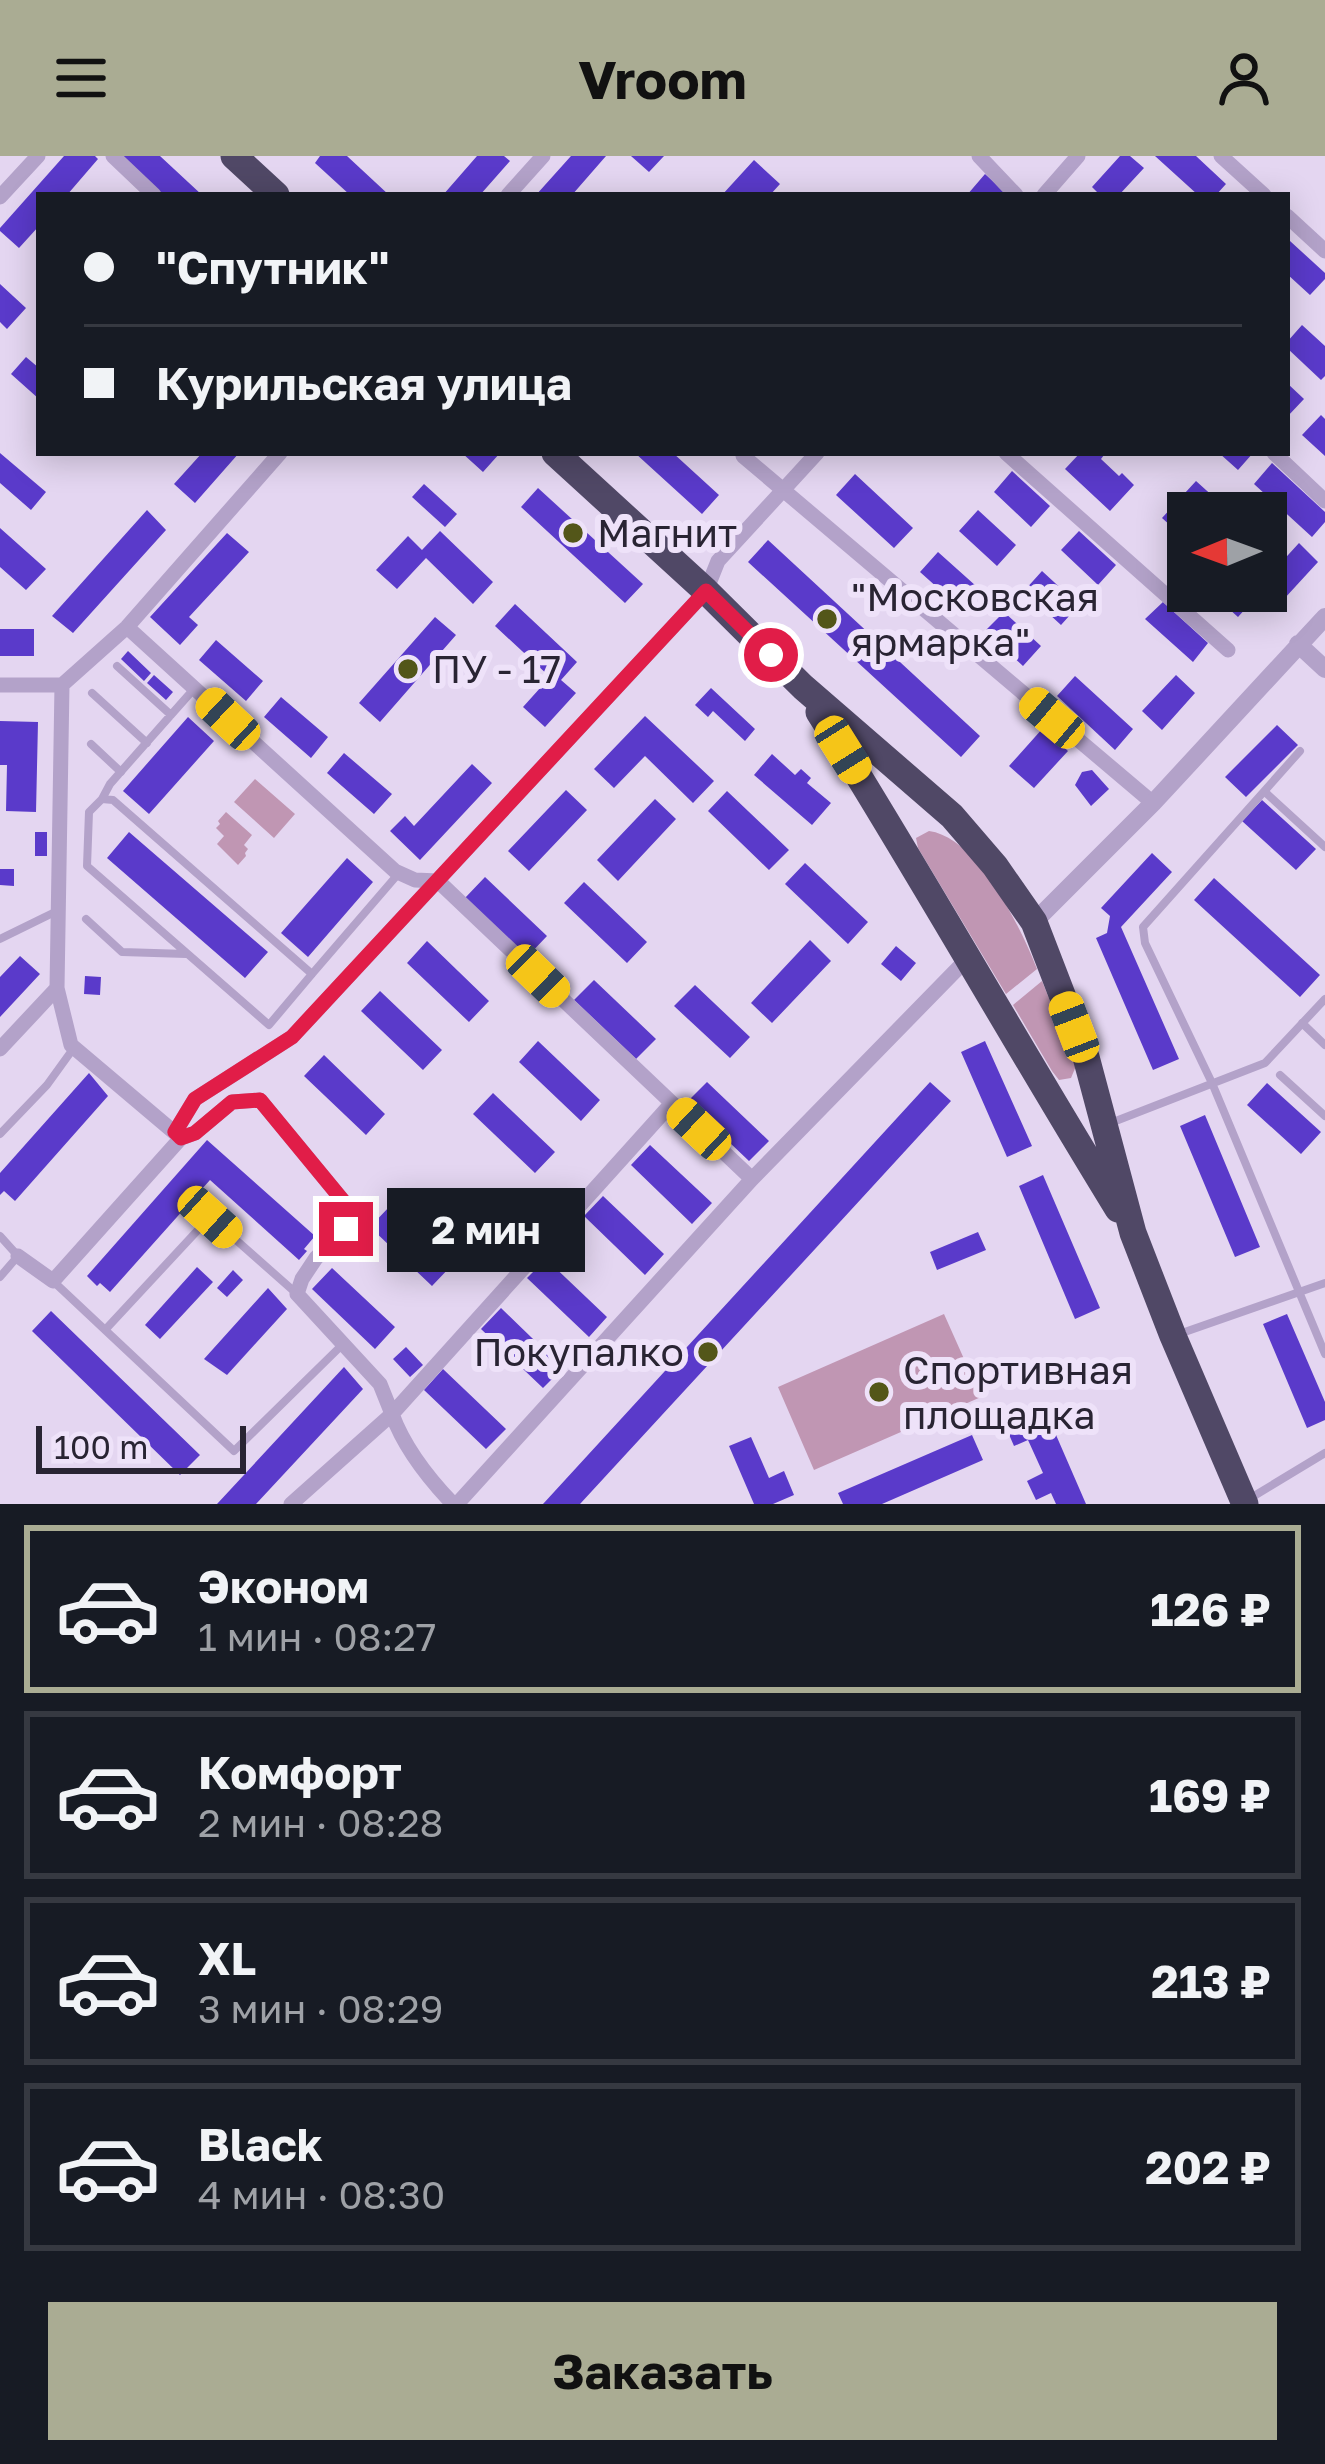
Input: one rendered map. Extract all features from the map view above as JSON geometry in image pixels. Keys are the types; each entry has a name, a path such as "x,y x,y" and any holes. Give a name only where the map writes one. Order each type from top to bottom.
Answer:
{"highway":[{"path":"235,156 273,192"},
{"path":"558,456 803,687 952,816 1034,922 1086,1058 1133,1233 1244,1503"},
{"path":"803,687 907,852 1133,1233"},
{"path":"907,852 904,839 910,825 952,816"},
{"path":"1040,1082 1060,1090 1074,1085 1086,1058"}],"street":[{"path":"0,196 38,156"},
{"path":"112,156 151,192"},
{"path":"511,192 543,156"},
{"path":"979,156 1013,192"},
{"path":"1047,192 1078,156"},
{"path":"1222,156 1261,192"},
{"path":"1290,219 1325,251"},
{"path":"0,685 62,686 127,627 277,456"},
{"path":"743,456 1153,803"},
{"path":"181,1138 175,1132 195,1099 292,1037 706,591 718,561 814,456"},
{"path":"1009,456 1228,650"},
{"path":"1277,456 1325,501"},
{"path":"1034,922 1153,803 1325,616"},
{"path":"127,627 399,873 438,881 752,1179"},
{"path":"1298,644 1325,669"},
{"path":"62,686 57,988 74,1048 181,1138"},
{"path":"18,1256 52,1281 181,1138 195,1133 232,1102 260,1100 344,1202 350,1220 316,1258 297,1294 380,1384 398,1431 437,1487 455,1504 752,1179 967,959"},
{"path":"0,1049 57,988"},
{"path":"292,1504 392,1414 672,1103"}],"lane":[{"path":"117,665 171,715"},
{"path":"195,688 89,812 88,866 269,1025 399,873"},
{"path":"92,694 147,743"},
{"path":"92,744 122,772"},
{"path":"1300,751 1143,927 1145,943 1212,1083 1325,1354"},
{"path":"1265,792 1325,847"},
{"path":"102,799 112,800 312,974"},
{"path":"0,939 58,910"},
{"path":"86,919 122,952 188,953"},
{"path":"1104,1126 1265,1063 1325,999"},
{"path":"1302,1023 1325,1045"},
{"path":"0,1134 47,1085 74,1048"},
{"path":"1280,1075 1325,1116"},
{"path":"105,1330 210,1217 297,1294"},
{"path":"0,1236 18,1256 0,1277"},
{"path":"52,1281 234,1451 343,1344"},
{"path":"1173,1336 1325,1283"},
{"path":"1244,1503 1325,1453"}],"shaded area":[{"path":"255,779 295,814 274,838 234,802"},
{"path":"226,812 252,835 238,865 217,844 224,836 216,828"},
{"path":"929,831 947,837 980,866 1020,931 1037,969 1006,994 918,848 916,838"},
{"path":"1042,981 1076,1066 1071,1078 1059,1080 1013,1005"},
{"name":"Спортивная площадка","path":"944,1314 981,1397 814,1470 778,1387"}],"building":[{"path":"64,156 98,159 70,192 36,192 36,229 19,248 0,228"},
{"path":"121,156 160,156 199,192 160,192"},
{"path":"320,156 347,156 386,192 347,192 315,163"},
{"path":"477,156 504,156 510,161 483,192 446,192"},
{"path":"571,156 606,156 575,192 539,192"},
{"path":"631,156 664,156 649,172"},
{"path":"1120,156 1130,156 1144,168 1122,192 1097,192 1092,187"},
{"path":"1155,156 1196,156 1226,184 1219,192 1195,192"},
{"path":"754,160 780,184 773,192 725,192"},
{"path":"985,174 1005,192 970,192"},
{"path":"1290,241 1325,273 1310,295 1290,277"},
{"path":"0,284 26,308 7,329 0,322"},
{"path":"1302,325 1325,346 1321,380 1290,351 1290,339"},
{"path":"26,357 36,365 36,396 11,374"},
{"path":"1290,386 1304,399 1290,414"},
{"path":"1321,415 1325,419 1325,456 1302,435"},
{"path":"0,453 46,492 31,510 0,483"},
{"path":"199,456 236,456 195,503 174,484"},
{"path":"465,456 497,456 483,472"},
{"path":"638,456 676,456 719,495 702,514"},
{"path":"1077,456 1103,456 1101,459 1119,476 1122,473 1134,485 1110,511 1065,469"},
{"path":"1222,456 1250,456 1238,470"},
{"path":"1272,463 1325,512 1325,522 1312,537 1287,514 1287,492 1263,492 1254,484"},
{"path":"1012,471 1050,506 1031,527 994,492"},
{"path":"855,474 913,528 894,548 836,495"},
{"path":"1196,481 1208,492 1186,492"},
{"path":"424,484 457,514 445,527 412,497"},
{"path":"538,488 643,584 625,603 521,507"},
{"path":"147,510 166,530 73,633 52,616"},
{"path":"978,510 1016,545 997,566 959,531"},
{"path":"0,528 46,569 26,590 0,567"},
{"path":"440,531 493,582 473,604 426,558 397,589 376,570 408,536 422,550"},
{"path":"1079,531 1116,565 1098,585 1061,550"},
{"path":"227,533 249,552 189,617 198,625 180,645 150,617"},
{"path":"768,540 980,736 961,757 748,562"},
{"path":"1299,543 1318,562 1287,596 1287,556"},
{"path":"938,552 976,586 958,606 920,572"},
{"path":"1042,571 1079,605 1061,625 1024,591"},
{"path":"1163,602 1167,612 1174,612 1208,643 1193,662 1145,619"},
{"path":"515,604 577,662 561,680 576,693 545,727 523,707 550,677 495,626"},
{"path":"1004,612 1041,646 1023,666 985,631"},
{"name":"ПУ - 17","path":"435,617 456,635 380,722 359,703"},
{"path":"0,629 34,629 34,656 0,656"},
{"path":"216,640 263,681 246,701 199,660"},
{"path":"128,651 151,673 144,681 121,659"},
{"path":"154,675 173,692 166,700 147,683"},
{"path":"1176,675 1195,693 1162,730 1142,711"},
{"path":"1075,676 1133,729 1115,750 1057,696"},
{"path":"711,688 755,729 745,741 713,711 708,717 695,705"},
{"path":"281,697 328,737 311,758 264,717"},
{"path":"645,716 714,781 693,803 645,756 614,788 594,769"},
{"path":"188,717 214,741 149,814 123,791"},
{"path":"0,721 38,722 36,812 6,811 7,765 0,765"},
{"path":"1277,725 1298,745 1246,797 1225,777"},
{"path":"1043,728 1068,751 1034,788 1009,766"},
{"path":"344,753 392,794 374,814 327,773"},
{"path":"772,754 795,775 801,769 811,778 807,783 831,803 812,825 754,775"},
{"path":"472,764 492,783 420,860 390,831 405,816 414,826"},
{"path":"1092,770 1109,789 1091,806 1075,785 1082,772"},
{"path":"566,790 587,810 529,871 508,851"},
{"path":"727,791 789,850 769,870 708,811"},
{"path":"655,799 676,819 618,881 597,860"},
{"path":"1262,800 1316,849 1296,870 1242,821"},
{"path":"35,832 47,832 47,856 35,856"},
{"path":"129,832 268,952 245,978 107,858"},
{"path":"1152,853 1172,872 1121,927 1179,1059 1153,1070 1096,938 1107,933 1110,916 1101,908"},
{"path":"347,858 373,882 308,957 281,933"},
{"path":"805,863 868,922 848,944 785,884"},
{"path":"0,869 14,869 14,886 0,885"},
{"path":"485,877 547,936 527,957 465,898"},
{"path":"1214,878 1320,975 1300,997 1194,900"},
{"path":"584,882 647,942 627,963 564,903"},
{"path":"810,940 831,961 772,1023 751,1003"},
{"path":"427,941 489,1001 469,1022 407,963"},
{"path":"896,946 916,963 901,981 881,964"},
{"path":"20,956 40,974 0,1017 0,977"},
{"path":"85,976 101,977 100,995 84,994"},
{"path":"594,980 656,1039 636,1059 574,1000"},
{"path":"695,985 750,1037 730,1058 674,1006"},
{"path":"380,991 442,1050 423,1070 361,1011"},
{"path":"538,1041 600,1100 581,1121 519,1062"},
{"path":"985,1041 1032,1146 1007,1157 961,1052"},
{"path":"324,1055 385,1114 366,1135 304,1076"},
{"path":"89,1073 108,1096 15,1201 4,1191 0,1195 0,1173"},
{"path":"707,1082 769,1141 749,1161 687,1102"},
{"path":"930,1082 951,1101 580,1504 543,1504"},
{"path":"1267,1083 1321,1132 1301,1154 1247,1105"},
{"path":"493,1093 555,1152 535,1173 473,1114"},
{"path":"1205,1115 1260,1247 1235,1257 1180,1126"},
{"path":"207,1140 315,1236 307,1251 299,1260 210,1180 110,1292 100,1283 97,1286 87,1276"},
{"path":"650,1145 712,1203 692,1224 631,1165"},
{"path":"1043,1175 1100,1308 1075,1319 1019,1186"},
{"path":"603,1196 664,1254 645,1275 584,1216"},
{"path":"390,1206 452,1265 432,1286 370,1227"},
{"path":"978,1232 986,1250 937,1270 930,1252"},
{"path":"546,1259 607,1317 589,1337 527,1278"},
{"path":"197,1267 213,1282 160,1339 145,1325"},
{"path":"332,1268 395,1327 375,1349 312,1289"},
{"path":"233,1270 243,1280 227,1297 217,1288"},
{"path":"268,1288 287,1309 227,1375 204,1359"},
{"path":"501,1308 563,1368 543,1388 481,1329"},
{"path":"51,1311 200,1455 180,1475 32,1331"},
{"path":"1287,1314 1325,1402 1325,1420 1307,1428 1263,1324"},
{"path":"406,1347 423,1365 410,1377 393,1359"},
{"path":"344,1367 363,1389 256,1504 217,1504"},
{"path":"443,1369 506,1429 486,1449 424,1390"},
{"path":"1043,1405 1086,1504 1056,1504 1051,1493 1036,1500 1027,1481 1043,1473 1028,1440 1014,1446 1004,1423"},
{"path":"972,1435 983,1460 882,1504 843,1504 838,1493"},
{"path":"751,1437 769,1478 784,1471 794,1495 773,1504 754,1504 729,1446"}],"place":[{"name":"Магнит","path":"573,533"},
{"name":"\"Московская ярмарка\"","path":"827,619"},
{"name":"ПУ - 17","path":"408,669"},
{"name":"Покупалко","path":"708,1352"},
{"name":"Спортивная площадка","path":"879,1392"}],"route":[{"path":"346,1229 350,1220 344,1202 260,1100 232,1102 195,1133 181,1138 175,1132 195,1099 292,1037 706,591 771,655"}]}
